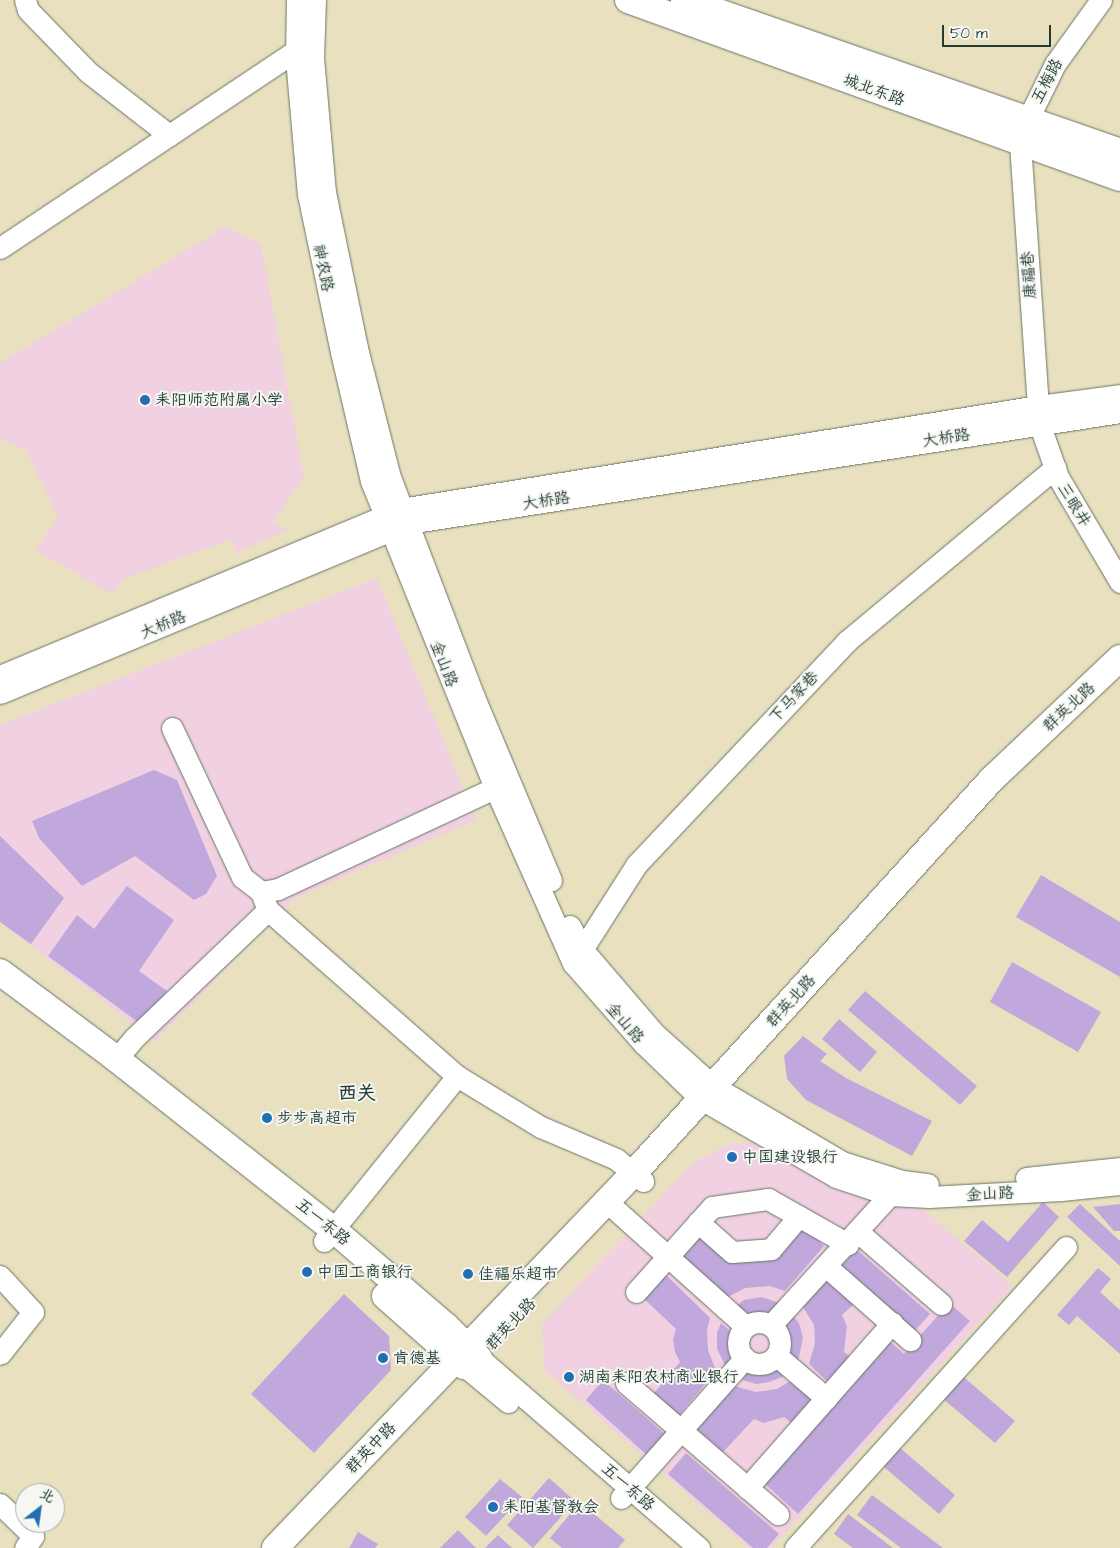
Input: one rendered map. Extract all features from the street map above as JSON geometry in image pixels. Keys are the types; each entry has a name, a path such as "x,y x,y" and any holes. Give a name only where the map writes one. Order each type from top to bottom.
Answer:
{"main road":[{"name":"城北东路","path":"628,0 1024,131 1120,152"},
{"name":"城北东路","path":"684,0 1024,131 1120,178"},
{"name":"群英北路","path":"714,1097 992,779 1120,658"},
{"name":"群英北路","path":"467,1358 611,1207 998,792 1120,680"},
{"name":"五一东路","path":"0,972 114,1057 329,1235"},
{"name":"五一东路","path":"0,988 329,1235 446,1326 467,1358"},
{"name":"群英中路","path":"275,1548 467,1358"},
{"name":"群英中路","path":"292,1548 467,1358"}],"street":[{"path":"25,0 28,10 88,72 168,135"},
{"name":"神农路","path":"297,0 305,44 314,58 325,192 357,348 390,477 396,519"},
{"name":"神农路","path":"305,44 315,0"},
{"name":"五梅路","path":"1024,131 1055,64 1101,0"},
{"path":"0,248 305,44"},
{"name":"康福巷","path":"1024,131 1038,415"},
{"name":"大桥路","path":"0,676 396,519 1038,415 1120,395"},
{"name":"大桥路","path":"1038,415 1120,412"},
{"name":"三眼井","path":"1038,415 1055,468 1120,582"},
{"name":"下马家巷","path":"578,956 636,865 847,641 1055,468"},
{"name":"大桥路","path":"0,693 396,519"},
{"name":"金山路","path":"396,519 495,788 578,956 714,1097 836,1177 896,1188 929,1197 1061,1190 1120,1184"},
{"name":"金山路","path":"396,519 474,697 574,936 578,956"},
{"path":"172,728 242,877 264,901 457,1076 541,1127 616,1159 639,1177"},
{"path":"124,1050 264,901 278,889 495,788"},
{"path":"329,1235 457,1076"},
{"name":"金山路","path":"896,1188 1050,1176 1120,1168"},
{"path":"772,1325 853,1238 896,1188"},
{"path":"636,1292 712,1207 768,1199 799,1216 853,1238 941,1304"},
{"path":"611,1207 745,1326"},
{"path":"698,1222 732,1252 771,1249 799,1216"},
{"path":"795,1548 1066,1247"},
{"path":"827,1266 910,1340"},
{"path":"0,1276 33,1312 0,1354"},
{"path":"757,1322 772,1325 779,1334 781,1341 777,1356 767,1363 760,1364 753,1363 745,1358 738,1348 738,1341 745,1326 757,1322"},
{"path":"747,1488 892,1323"},
{"path":"777,1356 826,1398"},
{"name":"五一东路","path":"467,1358 625,1494 699,1548"},
{"path":"625,1494 745,1358"},
{"path":"626,1383 778,1514"},
{"name":"五一东路","path":"625,1494 676,1548"},
{"path":"0,1504 33,1536 25,1548"}],"shaded area":[{"name":"耒阳师范附属小学","path":"226,226 261,245 304,476 274,521 287,530 236,553 232,539 123,579 113,595 36,550 58,517 26,450 0,438 0,363"},
{"path":"377,578 476,820 295,898 155,1041 0,922 0,725"},
{"path":"730,1143 763,1143 858,1195 922,1209 1013,1286 771,1548 749,1548 544,1370 542,1324 693,1163"}],"building":[{"path":"154,770 177,780 217,876 206,894 194,900 135,856 82,886 39,838 32,821"},
{"path":"0,836 64,898 31,944 0,922"},
{"path":"1041,875 1120,922 1120,977 1016,917"},
{"path":"127,886 174,920 139,971 167,991 142,1025 48,956 77,915 94,929"},
{"path":"1012,962 1101,1012 1078,1052 990,1002"},
{"path":"865,991 977,1086 960,1105 848,1010"},
{"path":"839,1019 877,1052 860,1072 822,1039"},
{"path":"803,1036 827,1054 820,1061 846,1078 932,1121 912,1156 806,1100 787,1079 784,1056"},
{"path":"1043,1202 1059,1217 1007,1277 964,1241 982,1220 1008,1242"},
{"path":"1080,1204 1120,1241 1120,1266 1067,1217"},
{"path":"1120,1204 1120,1231 1114,1231 1093,1207"},
{"path":"801,1224 824,1246 785,1291 770,1286 745,1288 726,1298 679,1253 700,1230 754,1255"},
{"path":"856,1249 930,1314 911,1335 838,1270"},
{"path":"1098,1268 1111,1279 1100,1292 1120,1310 1120,1354 1077,1316 1069,1325 1057,1315"},
{"path":"662,1271 710,1318 707,1330 708,1350 716,1371 679,1415 654,1393 680,1362 675,1352 673,1339 676,1329 640,1295"},
{"path":"826,1279 855,1303 842,1315 847,1326 844,1352 852,1358 830,1384 809,1364 815,1343 814,1325 803,1307"},
{"path":"344,1294 389,1336 391,1370 314,1453 251,1394"},
{"path":"761,1297 780,1303 771,1313 756,1314 746,1319 731,1310 744,1300"},
{"path":"949,1303 970,1321 798,1514 761,1480 886,1338 904,1354"},
{"path":"794,1317 799,1323 803,1338 798,1361 787,1351 785,1325"},
{"path":"721,1323 731,1332 729,1349 734,1357 725,1365 717,1349 717,1333"},
{"path":"775,1367 784,1376 757,1384 742,1380 749,1369 758,1372"},
{"path":"960,1374 1015,1421 995,1443 941,1397"},
{"path":"603,1380 667,1436 649,1457 586,1400"},
{"path":"792,1380 814,1400 793,1424 784,1417 764,1423 754,1419 723,1452 697,1429 734,1386 756,1392 777,1389"},
{"path":"900,1448 955,1495 939,1514 884,1467"},
{"path":"686,1453 779,1534 767,1548 753,1548 668,1474"},
{"path":"549,1478 575,1501 533,1548 507,1525"},
{"name":"耒阳基督教会","path":"500,1479 522,1497 486,1536 465,1517"},
{"path":"872,1495 943,1548 901,1548 857,1515"},
{"path":"580,1502 625,1540 618,1548 562,1548 550,1538"},
{"path":"848,1514 893,1548 853,1548 834,1534"},
{"path":"458,1530 476,1548 440,1548"},
{"path":"358,1532 378,1544 375,1548 349,1548"},
{"path":"498,1535 512,1548 485,1548"}],"place":[{"name":"耒阳师范附属小学","path":"145,400"},
{"name":"步步高超市","path":"267,1118"},
{"name":"中国建设银行","path":"732,1157"},
{"name":"中国工商银行","path":"307,1272"},
{"name":"佳福乐超市","path":"468,1274"},
{"name":"肯德基","path":"383,1358"},
{"name":"湖南耒阳农村商业银行","path":"569,1377"},
{"name":"耒阳基督教会","path":"493,1507"}],"district":[{"name":"西关","path":"357,1094"}]}
